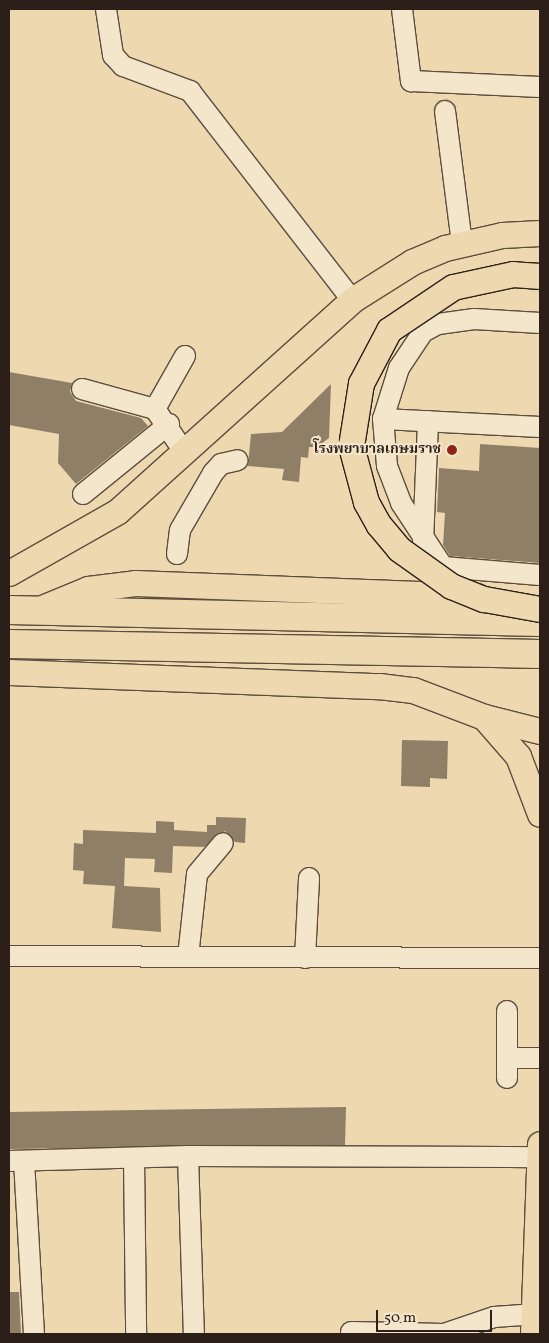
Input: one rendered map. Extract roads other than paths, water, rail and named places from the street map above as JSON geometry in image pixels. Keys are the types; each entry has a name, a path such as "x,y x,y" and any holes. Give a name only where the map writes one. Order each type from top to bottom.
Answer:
{"highway":[{"path":"22,611 104,615 540,622"},
{"path":"9,644 540,654"}],"main road":[{"path":"9,574 118,510 185,453 352,300 412,262 462,244 540,233"},
{"path":"540,276 513,274 453,286 389,330 361,383 351,446 366,502 379,525 400,549 451,586 484,599 540,609"},
{"path":"22,611 88,589 175,568 540,598"},
{"path":"9,672 379,686 413,690 484,717 540,731"},
{"path":"484,717 518,756 540,814"},
{"path":"533,1324 540,1144"}],"street":[{"path":"106,9 113,55 123,66 190,91 352,300"},
{"path":"402,9 410,81 540,87"},
{"path":"445,111 462,244"},
{"path":"540,323 474,318 438,324 423,332 399,368 383,419 387,466 401,503 423,542 443,567 540,575"},
{"path":"155,409 184,356"},
{"path":"82,388 155,409 169,424 185,453"},
{"path":"383,419 540,427"},
{"path":"423,542 428,420"},
{"path":"82,494 169,424"},
{"path":"175,568 180,530 213,473 221,464 238,460"},
{"path":"188,957 197,874 223,842"},
{"path":"306,958 309,878"},
{"path":"9,956 540,958"},
{"path":"507,1011 507,1078"},
{"path":"507,1058 540,1058"},
{"path":"188,1156 194,1334"},
{"path":"34,1334 17,1161 188,1156 540,1158"},
{"path":"134,1158 136,1334"},
{"path":"351,1332 444,1334 494,1318 533,1324"}],"place":[{"name":"โรงพยาบาลเกษมราช","path":"452,450"}]}
